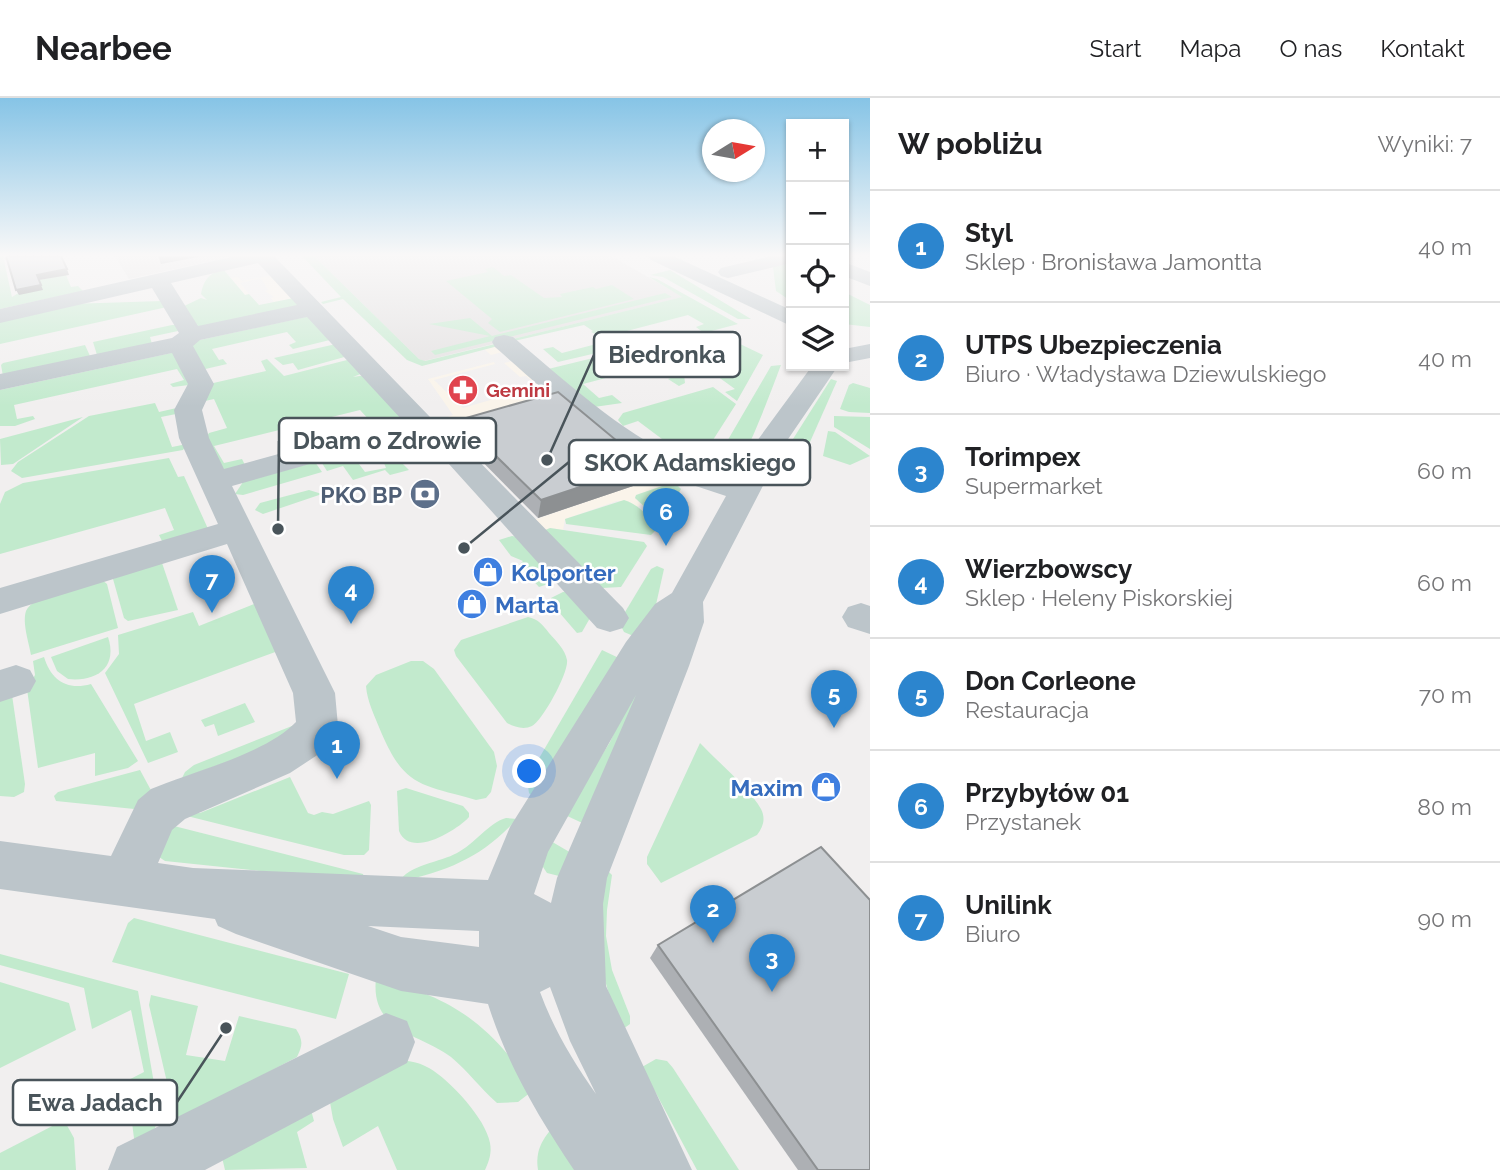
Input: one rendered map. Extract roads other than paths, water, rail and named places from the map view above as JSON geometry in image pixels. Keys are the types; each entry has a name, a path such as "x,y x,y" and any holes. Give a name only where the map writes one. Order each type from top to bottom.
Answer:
{"street":[{"path":"0,316 44,306"},
{"path":"124,883 155,816 168,804 291,753 313,735 317,726 314,693 214,481 189,418 189,405 201,384 186,339 170,306"},
{"path":"308,306 424,426 449,447 610,618"},
{"path":"747,306 786,330 769,445"},
{"path":"0,382 311,309"},
{"path":"849,335 870,338"},
{"path":"849,339 870,338"},
{"path":"504,342 582,408 641,449 667,464 743,492"},
{"path":"849,346 870,350"},
{"path":"849,358 870,350"},
{"path":"612,1170 562,1098 539,1057 508,979 504,906 527,843 640,653 668,614 685,602 769,445 825,371"},
{"path":"214,481 424,426"},
{"path":"0,600 238,529"},
{"path":"660,1170 613,1063 590,1021 578,986 577,904 582,878 685,622 685,602"},
{"path":"0,864 193,893 504,906 576,945"},
{"path":"193,893 401,964 508,979 576,945"},
{"path":"140,1170 386,1042"}],"place":[{"name":"Gemini","path":"463,390"},
{"name":"Biedronka","path":"547,460"},
{"name":"PKO BP","path":"425,494"},
{"name":"Dbam o Zdrowie","path":"278,529"},
{"name":"Przybyłów 01","path":"666,546"},
{"name":"SKOK Adamskiego","path":"464,548"},
{"name":"Kolporter","path":"488,572"},
{"name":"Marta","path":"472,604"},
{"name":"Unilink","path":"212,613"},
{"name":"Wierzbowscy","path":"351,624"},
{"name":"Don Corleone","path":"834,728"},
{"name":"Styl","path":"337,779"},
{"name":"Maxim","path":"826,787"},
{"name":"UTPS Ubezpieczenia","path":"713,943"},
{"name":"Torimpex","path":"772,992"},
{"name":"Ewa Jadach","path":"226,1028"}]}
